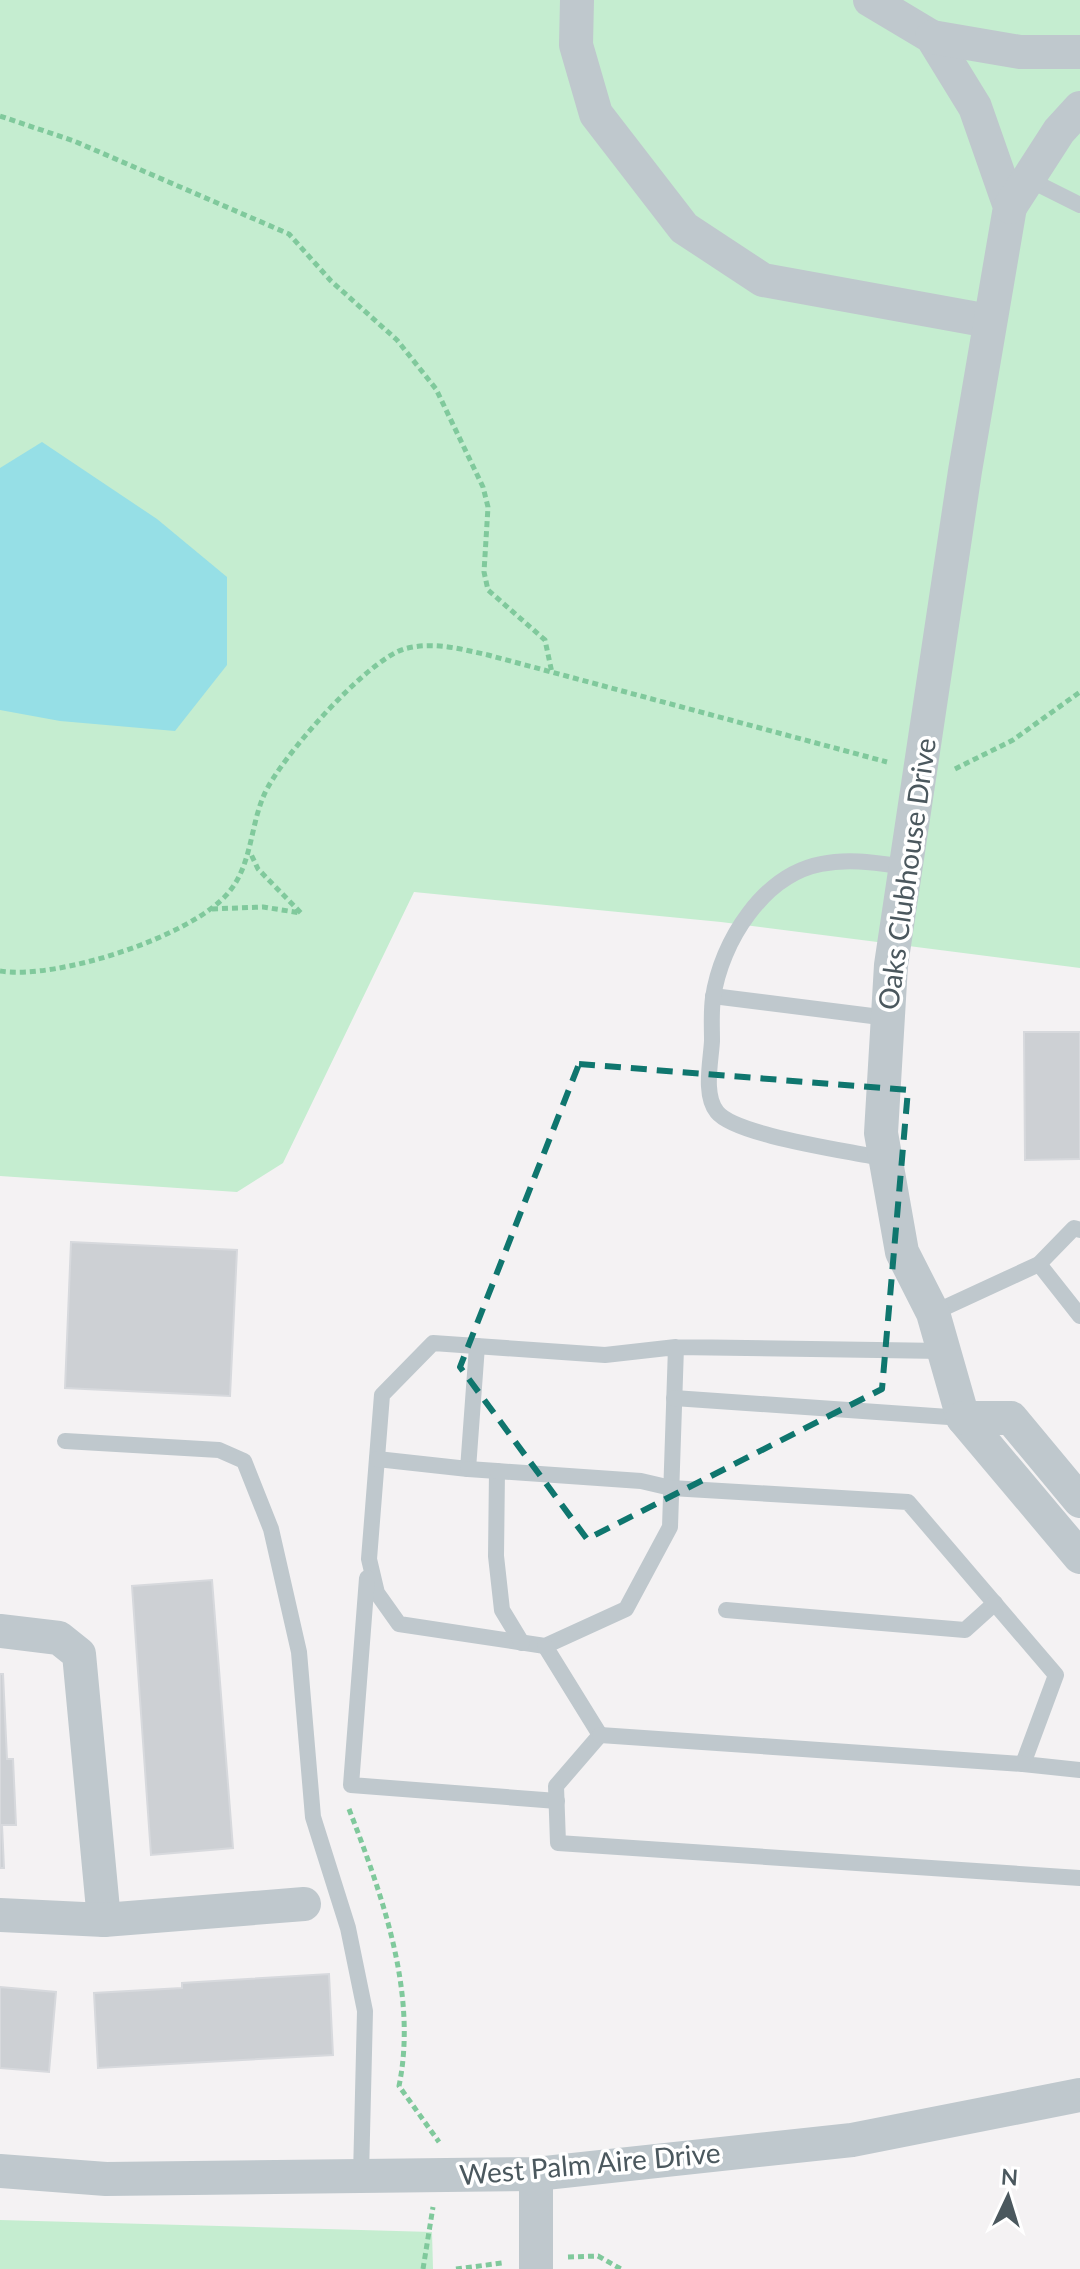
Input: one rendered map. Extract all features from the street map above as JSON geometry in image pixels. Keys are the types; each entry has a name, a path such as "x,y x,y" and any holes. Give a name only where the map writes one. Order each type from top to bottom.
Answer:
{"street":[{"path":"577,0 576,45 596,114 684,228 763,280 989,321"},
{"name":"Oaks Clubhouse Drive","path":"870,0 932,37 1020,52 1080,52"},
{"name":"Oaks Clubhouse Drive","path":"932,37 975,107 1019,193"},
{"name":"Oaks Clubhouse Drive","path":"1080,108 1059,131 1019,193 989,321 891,965 881,1133 902,1252 933,1313 963,1418 1080,1557"},
{"path":"963,1418 1011,1418 1080,1501"},
{"path":"0,1631 59,1638 79,1654 104,1920"},
{"path":"0,1915 104,1920 304,1904"},
{"name":"West Palm Aire Drive","path":"0,2171 106,2179 536,2174 852,2140 1080,2095"},
{"path":"536,2174 536,2269"}],"lane":[{"path":"1019,193 1080,205"},
{"path":"885,1159 738,1128 716,1112 710,1092 713,996 738,931 761,897 789,873 821,863 856,860 906,867"},
{"path":"713,996 888,1018"},
{"path":"933,1313 1039,1264 1074,1228 1080,1230"},
{"path":"1039,1264 1080,1316"},
{"path":"557,1801 351,1785 382,1395 433,1343 605,1355 676,1347 943,1351"},
{"path":"468,1469 477,1346"},
{"path":"369,1559 377,1593 399,1624 545,1646 626,1609 670,1527 676,1347"},
{"path":"674,1398 963,1418"},
{"path":"65,1441 219,1450 244,1461 260,1495 271,1529 299,1652 313,1817 348,1928 365,2011 361,2176"},
{"path":"377,1459 468,1469 641,1481 671,1488 908,1502 1056,1675 1023,1764"},
{"path":"497,1471 496,1556 502,1610 522,1643"},
{"path":"726,1610 965,1630 995,1603"},
{"path":"545,1646 600,1735"},
{"path":"600,1735 1080,1770"},
{"path":"600,1735 556,1786 558,1843 1080,1878"}],"path":[{"path":"0,116 74,141 289,234 331,281 397,340 424,369 441,397 483,487 488,507 484,572 488,590 545,640 552,673"},
{"path":"0,971 38,972 88,962 168,933 211,909 229,892 249,850 262,797 281,765 383,659 408,648 440,646 920,771 940,772 979,759 1013,740 1080,692"},
{"path":"211,909 263,907 301,913 258,869 249,850"},
{"path":"351,1785 347,1806 396,1950 406,2055 399,2086 441,2144 423,2269"}],"highlighted area":[{"path":"579,1064 908,1090 882,1389 587,1539 460,1367"}],"green space":[{"path":"0,0 1080,0 1080,968 721,922 414,892 283,1163 237,1192 0,1176"},
{"path":"0,2220 432,2232 433,2269 0,2269"}],"water":[{"path":"42,442 157,519 227,577 227,665 175,731 60,721 0,710 0,468"}],"building":[{"path":"1024,1032 1080,1032 1080,1159 1025,1160"},
{"path":"71,1242 237,1250 230,1396 65,1388"},
{"path":"212,1580 233,1848 151,1855 132,1586"},
{"path":"0,1674 3,1674 7,1759 13,1759 16,1825 2,1825 4,1868 0,1868"},
{"path":"329,1974 333,2055 98,2068 94,1993 182,1988 182,1983"},
{"path":"0,1987 56,1992 49,2072 0,2068"}]}
